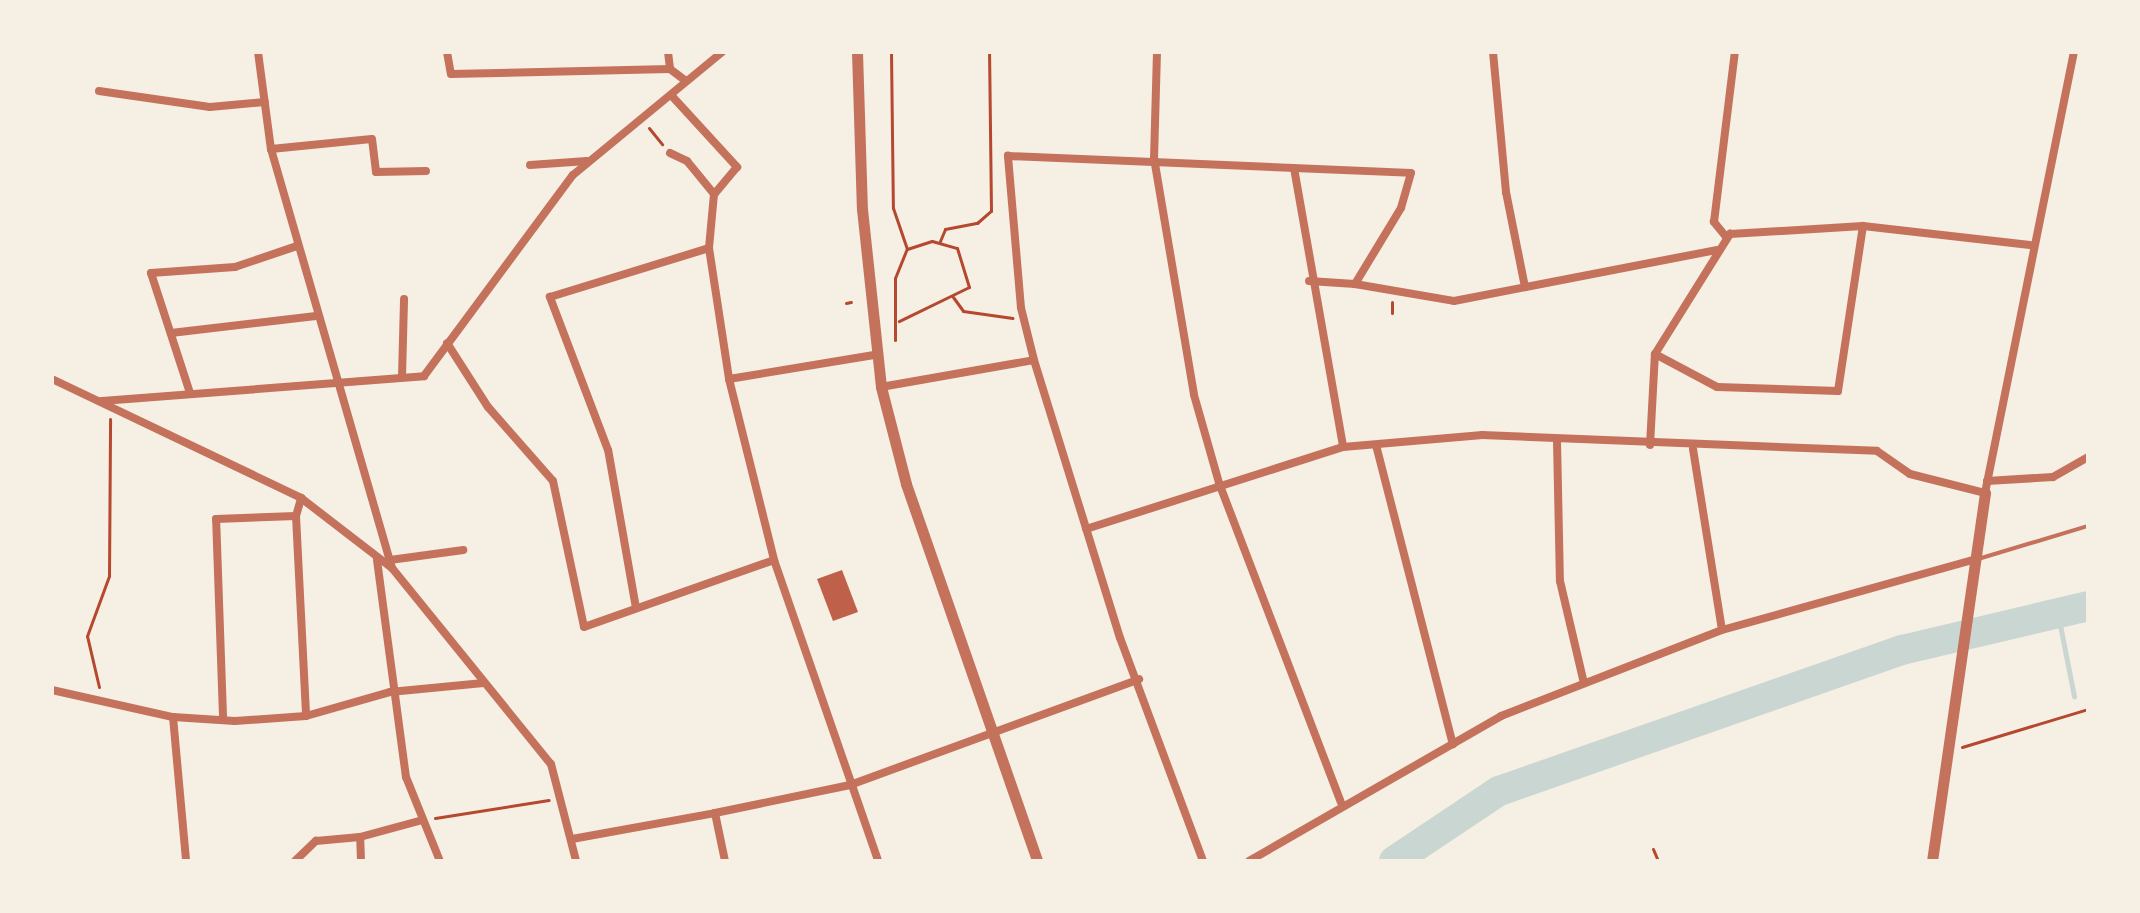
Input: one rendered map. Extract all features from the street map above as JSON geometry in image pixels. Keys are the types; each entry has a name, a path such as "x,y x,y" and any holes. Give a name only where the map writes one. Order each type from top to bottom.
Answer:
{"street":[{"path":"258,52 271,149 316,316 339,380 391,564 551,764 565,797 576,861"},
{"path":"447,52 451,74 670,69 686,81"},
{"path":"668,52 670,69"},
{"path":"106,402 339,380 424,376 587,161 722,52"},
{"path":"857,52 874,355 881,387 990,734 1037,861"},
{"path":"1157,52 1154,158 1194,395 1219,483 1341,803"},
{"path":"1493,52 1506,192 1525,287"},
{"path":"1727,238 1714,222 1735,52"},
{"path":"1932,861 1986,487 2055,125 2074,79 2074,52"},
{"path":"99,91 210,107 265,102"},
{"path":"671,95 737,167 714,194 709,248 729,379 774,560 878,861"},
{"path":"271,149 372,139 376,172 426,171"},
{"path":"670,153 687,161 714,194"},
{"path":"1203,861 1086,529 1034,360 1021,308 1008,156 1154,158 1411,173 1401,208 1355,284"},
{"path":"530,165 587,161"},
{"path":"1294,168 1309,281 1343,447"},
{"path":"1655,354 1717,387 1838,391 1863,226"},
{"path":"1650,445 1655,354 1716,250 1727,238 1863,226 2030,245"},
{"path":"190,393 151,273 235,267 297,246"},
{"path":"636,608 608,450 550,297 709,248"},
{"path":"1309,281 1355,284 1454,301 1716,250"},
{"path":"402,377 404,299"},
{"path":"171,333 316,316"},
{"path":"447,343 488,407 553,481 584,627 774,560"},
{"path":"729,379 874,355"},
{"path":"881,387 1034,360"},
{"path":"52,379 106,402 301,498 377,560 391,564 463,550"},
{"path":"1086,529 1219,483 1343,447 1482,435 1693,449 1877,451 1910,474 1986,487 2053,477 2088,457"},
{"path":"1557,441 1560,581 1584,683"},
{"path":"1376,445 1453,744"},
{"path":"1693,449 1722,630"},
{"path":"301,498 296,516 306,716"},
{"path":"223,716 216,519 296,516"},
{"path":"1249,861 1341,803 1453,744 1584,683 1722,630 1976,559"},
{"path":"377,560 390,692 419,821 440,861"},
{"path":"572,839 850,785 1139,679"},
{"path":"52,690 102,698 173,717 306,716 390,692 484,683"},
{"path":"173,717 186,861"},
{"path":"715,813 725,861"},
{"path":"295,861 316,841 360,837 419,821"},
{"path":"360,837 361,861"}],"lane":[{"path":"1976,559 2088,526"}],"path":[{"path":"891,52 893,208 907,249 895,278 899,321 895,340"},
{"path":"940,241 945,229 991,211 989,52"},
{"path":"641,119 670,153"},
{"path":"899,321 969,287 971,274 957,248 940,241 907,249"},
{"path":"953,297 963,311 1018,319"},
{"path":"102,698 87,636 109,576 106,402"},
{"path":"1950,748 2088,709"},
{"path":"419,821 565,797"},
{"path":"1653,849 1658,861"}],"building":[{"path":"842,570 858,612 833,621 817,579"}],"waterway":[{"path":"1394,861 1499,791 1902,650 2088,606"},
{"path":"2058,615 2074,696"}]}
